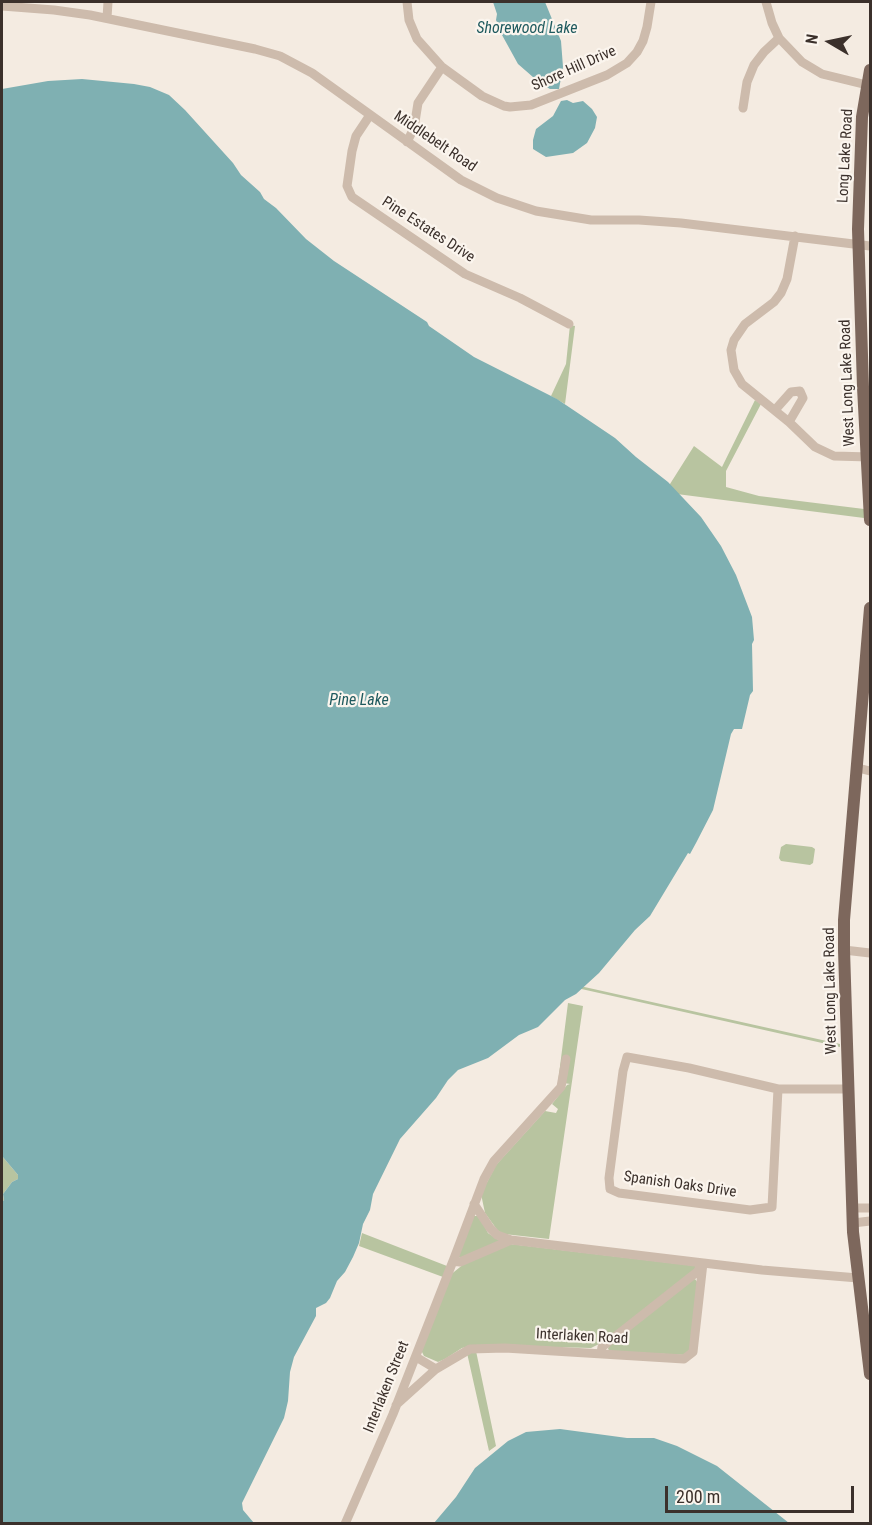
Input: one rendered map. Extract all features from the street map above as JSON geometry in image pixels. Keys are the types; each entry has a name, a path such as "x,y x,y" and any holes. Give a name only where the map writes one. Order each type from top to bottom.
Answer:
{"main road":[{"name":"Long Lake Road","path":"864,245 861,137 870,70"},
{"name":"West Long Lake Road","path":"864,245 870,520"},
{"name":"West Long Lake Road","path":"870,608 864,769 844,920 852,1208 870,1374"}],"street":[{"path":"107,18 108,2"},
{"name":"Shore Hill Drive","path":"407,2 413,32 423,48 442,67 482,96 510,107 531,105 607,75 627,63 643,41 651,2"},
{"path":"766,2 779,38 802,62 816,71 867,85"},
{"name":"Middlebelt Road","path":"2,6 54,10 107,18 280,56 312,73 407,142 476,188 508,202 544,213 591,220 671,222 864,245"},
{"path":"743,108 747,82 754,65 779,38"},
{"path":"407,142 414,128 416,109 421,96 442,67"},
{"name":"Pine Estates Drive","path":"370,115 356,136 352,151 346,186 352,197 465,273 569,324"},
{"path":"795,236 787,279 781,293 774,302 744,324 734,340 731,350 734,370 742,384 789,422 815,447 825,453 841,457 868,458"},
{"path":"775,410 791,392 800,391 803,398 789,422"},
{"path":"844,950 870,953"},
{"name":"Spanish Oaks Drive","path":"778,1089 772,1207 750,1210 619,1193 610,1189 609,1178 623,1071 627,1057 689,1068 778,1089 848,1089"},
{"name":"Interlaken Street","path":"345,1524 416,1357 483,1179 494,1161 561,1087 566,1059"},
{"path":"474,1204 497,1235 511,1239 703,1263 858,1278"},
{"path":"852,1208 870,1208"},
{"path":"853,1223 870,1221"},
{"path":"453,1260 460,1262 511,1239"},
{"path":"601,1353 602,1347 697,1272 703,1263"},
{"name":"Interlaken Road","path":"396,1405 436,1369 465,1350 481,1347 684,1359 690,1356 694,1343 703,1263"},
{"path":"416,1357 436,1369"}],"green space":[{"path":"570,325 575,326 565,404 551,396 566,364"},
{"path":"755,400 761,404 726,471 726,487 759,496 864,509 864,518 669,493 670,484 694,446 722,467"},
{"path":"786,844 815,849 813,863 810,865 781,861 779,858 781,847"},
{"path":"580,986 840,1044 840,1047 577,988"},
{"path":"568,1003 583,1006 549,1239 504,1234 498,1231 485,1213 481,1194 496,1165 545,1111 556,1113 558,1109 552,1104 570,1084 558,1082"},
{"path":"2,1156 18,1175 18,1179 12,1182 3,1194 2,1202"},
{"path":"473,1216 479,1216 488,1233 500,1241 464,1257 458,1257"},
{"path":"362,1233 447,1266 443,1277 359,1246"},
{"path":"510,1244 696,1266 601,1343 591,1348 476,1345 462,1348 438,1362 424,1356 421,1350 449,1276 465,1263"},
{"path":"695,1279 698,1283 692,1346 685,1355 610,1351 608,1349 609,1345"},
{"path":"476,1351 496,1446 489,1451 467,1353"}],"water":[{"name":"Shorewood Lake","path":"493,2 545,2 561,41 563,67 559,89 550,89 541,84 518,64 502,35 496,20 497,14"},
{"name":"Pine Lake","path":"82,79 134,84 150,87 169,95 264,199 306,239 334,261 427,322 429,326 474,357 557,399 615,438 668,482 701,517 721,546 736,575 752,617 753,691 742,729 734,729 731,734 713,810 690,854 688,853 650,916 635,930 599,973 576,994 565,1000 538,1027 519,1035 488,1058 458,1070 400,1139 373,1194 370,1210 363,1224 353,1257 337,1281 330,1298 316,1308 316,1316 294,1357 284,1418 242,1503 243,1510 254,1523 2,1523 2,1202 3,1194 12,1182 18,1179 18,1175 2,1156 2,89 48,81"},
{"path":"567,100 573,103 583,101 592,109 597,117 595,128 587,143 573,153 546,157 533,149 536,129 553,116 561,101"},
{"path":"560,1429 627,1438 654,1438 677,1446 717,1466 789,1523 434,1523 456,1497 475,1468 508,1441 526,1432"}]}
